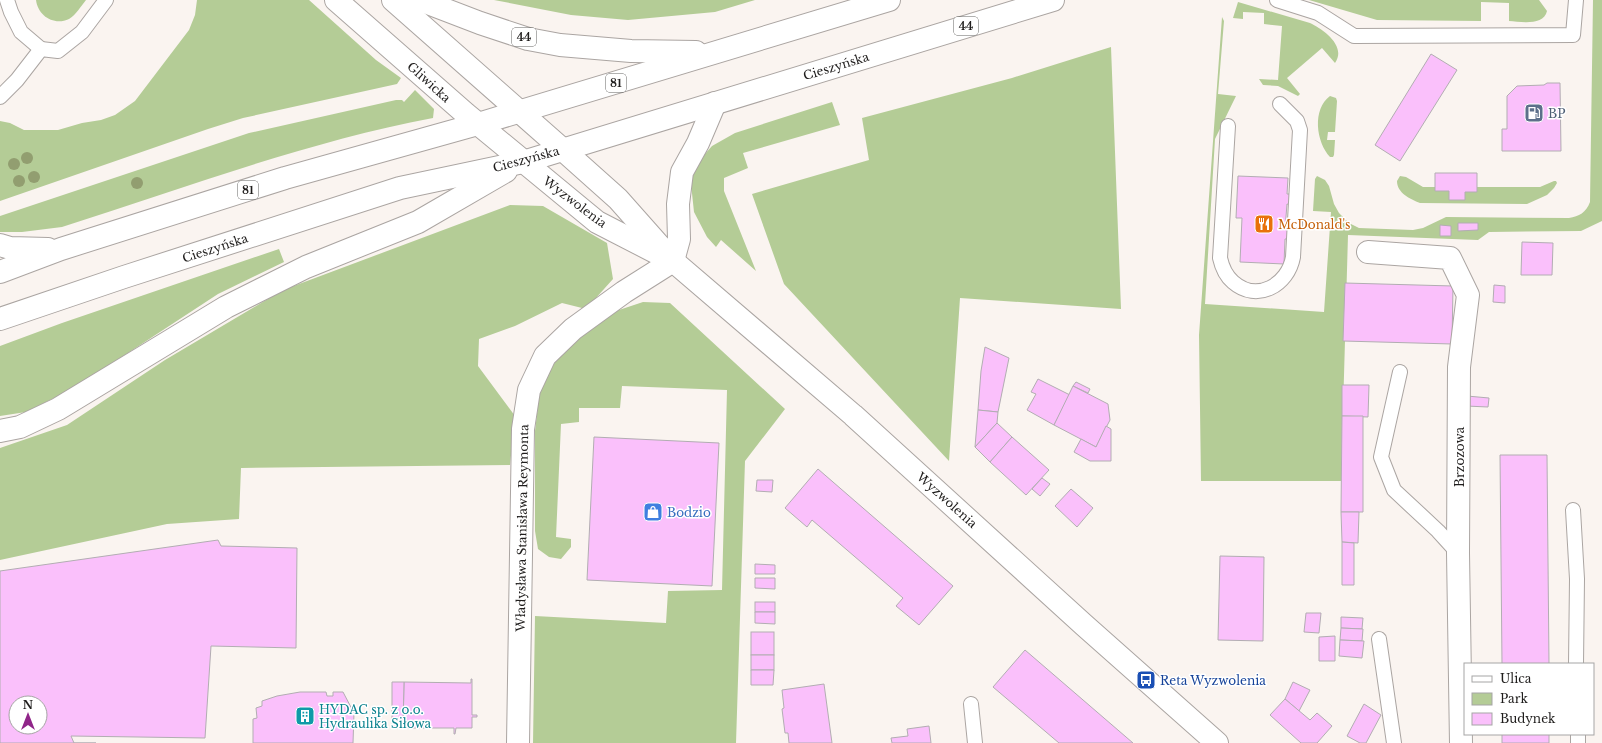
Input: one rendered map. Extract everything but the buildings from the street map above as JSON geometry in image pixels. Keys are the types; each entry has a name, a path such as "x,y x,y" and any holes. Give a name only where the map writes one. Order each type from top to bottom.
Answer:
{"main road":[{"name":"Gliwicka","path":"336,0 523,162"},
{"path":"393,0 562,149"},
{"name":"44","path":"420,0 480,23 528,39 560,45 631,51 714,52 889,0"},
{"name":"Cieszyńska","path":"0,319 124,277 400,188 523,162 1052,0"},
{"name":"81","path":"0,272 61,249 285,178 519,112 714,52"},
{"path":"673,261 679,239 678,204 682,172 698,143 715,103"},
{"name":"Wyzwolenia","path":"562,149 618,199 673,261 853,415 1084,625 1217,743"},
{"path":"0,431 20,427 58,409 226,307 306,267 418,222 523,162"},
{"name":"Wyzwolenia","path":"523,162 597,222 673,261"},
{"path":"0,245 10,248 61,249"},
{"name":"Brzozowa","path":"1368,252 1450,258 1468,295 1459,367 1458,553 1461,743"},
{"name":"Władysława Stanisława Reymonta","path":"518,743 523,429 529,390 545,356 573,329 624,292 673,261"}],"lane":[{"path":"9,2 21,32 41,49 58,51 82,32 106,0"},
{"path":"1277,0 1318,13 1354,36 1573,35 1576,0"},
{"path":"2,93 41,49"},
{"path":"1228,126 1220,258 1225,273 1233,283 1250,290 1260,291 1270,289 1286,276 1292,266 1300,130 1297,121 1280,104"},
{"path":"1400,372 1382,456 1394,490 1438,531 1458,553"},
{"path":"1574,510 1577,579 1576,663"},
{"path":"1379,639 1394,743"},
{"path":"971,704 975,743"}],"green space":[{"path":"36,0 86,0 72,17 63,21 58,21 52,20 43,15 37,6"},
{"path":"197,0 309,0 376,60 401,78 397,84 243,118 0,201 0,121 10,123 24,130 58,130 82,123 101,120 115,115 135,101 189,30 195,15"},
{"path":"494,0 755,0 715,12 628,20 571,15"},
{"path":"1309,0 1539,0 1547,11 1545,16 1537,21 1509,21 1509,3 1481,2 1481,21 1377,20"},
{"path":"1593,0 1602,0 1602,221 1581,231 1489,232 1478,240 1348,235 1341,481 1201,481 1199,335 1222,17 1224,21 1218,94 1236,96 1215,139 1205,304 1324,312 1331,212 1313,211 1315,179 1317,176 1325,180 1329,186 1334,204 1339,213 1349,223 1359,228 1413,230 1423,228 1446,217 1569,218 1579,215 1586,209 1590,202"},
{"path":"1238,2 1310,23 1321,29 1336,44 1338,57 1335,63 1322,48 1287,78 1300,94 1298,96 1278,86 1263,85 1259,79 1278,80 1282,26 1264,24 1264,13 1243,12 1243,19 1233,18"},
{"path":"1111,47 1121,309 960,298 949,461 784,284 752,194 869,160 862,118 1012,78"},
{"path":"415,90 434,109 433,118 386,128 292,153 62,227 22,232 0,232 0,216 249,133 396,100 402,100 404,102"},
{"path":"1330,96 1336,98 1337,101 1335,132 1328,132 1327,140 1335,140 1333,157 1330,157 1325,151 1319,135 1318,126 1320,109"},
{"path":"832,102 840,125 743,153 748,168 724,178 724,191 756,271 721,240 716,247 707,237 694,212 691,184 696,164 712,146 735,133"},
{"path":"1400,176 1406,177 1423,187 1435,187 1435,191 1449,191 1449,200 1465,200 1465,192 1477,192 1477,187 1540,187 1554,181 1557,183 1547,195 1527,204 1420,203 1408,197 1399,189 1397,181"},
{"path":"510,205 543,206 607,243 613,279 586,309 562,303 515,326 479,339 478,366 515,416 510,465 241,468 239,519 167,524 0,560 0,448 67,425 165,360 283,290"},
{"path":"279,249 284,262 218,294 76,387 26,412 0,416 0,346 62,323"},
{"path":"643,302 670,303 785,409 745,461 736,743 533,743 535,616 666,623 668,591 722,590 727,390 622,386 620,408 579,408 579,422 561,424 556,537 571,539 571,547 561,559 549,557 538,549 535,531 535,431 540,388 555,362 601,316"}],"place":[{"name":"BP","path":"1534,113"},
{"name":"McDonald's","path":"1264,224"},
{"name":"Bodzio","path":"653,512"},
{"name":"Reta Wyzwolenia","path":"1146,680"},
{"name":"HYDAC sp. z o.o. Hydraulika Siłowa","path":"305,716"}]}
